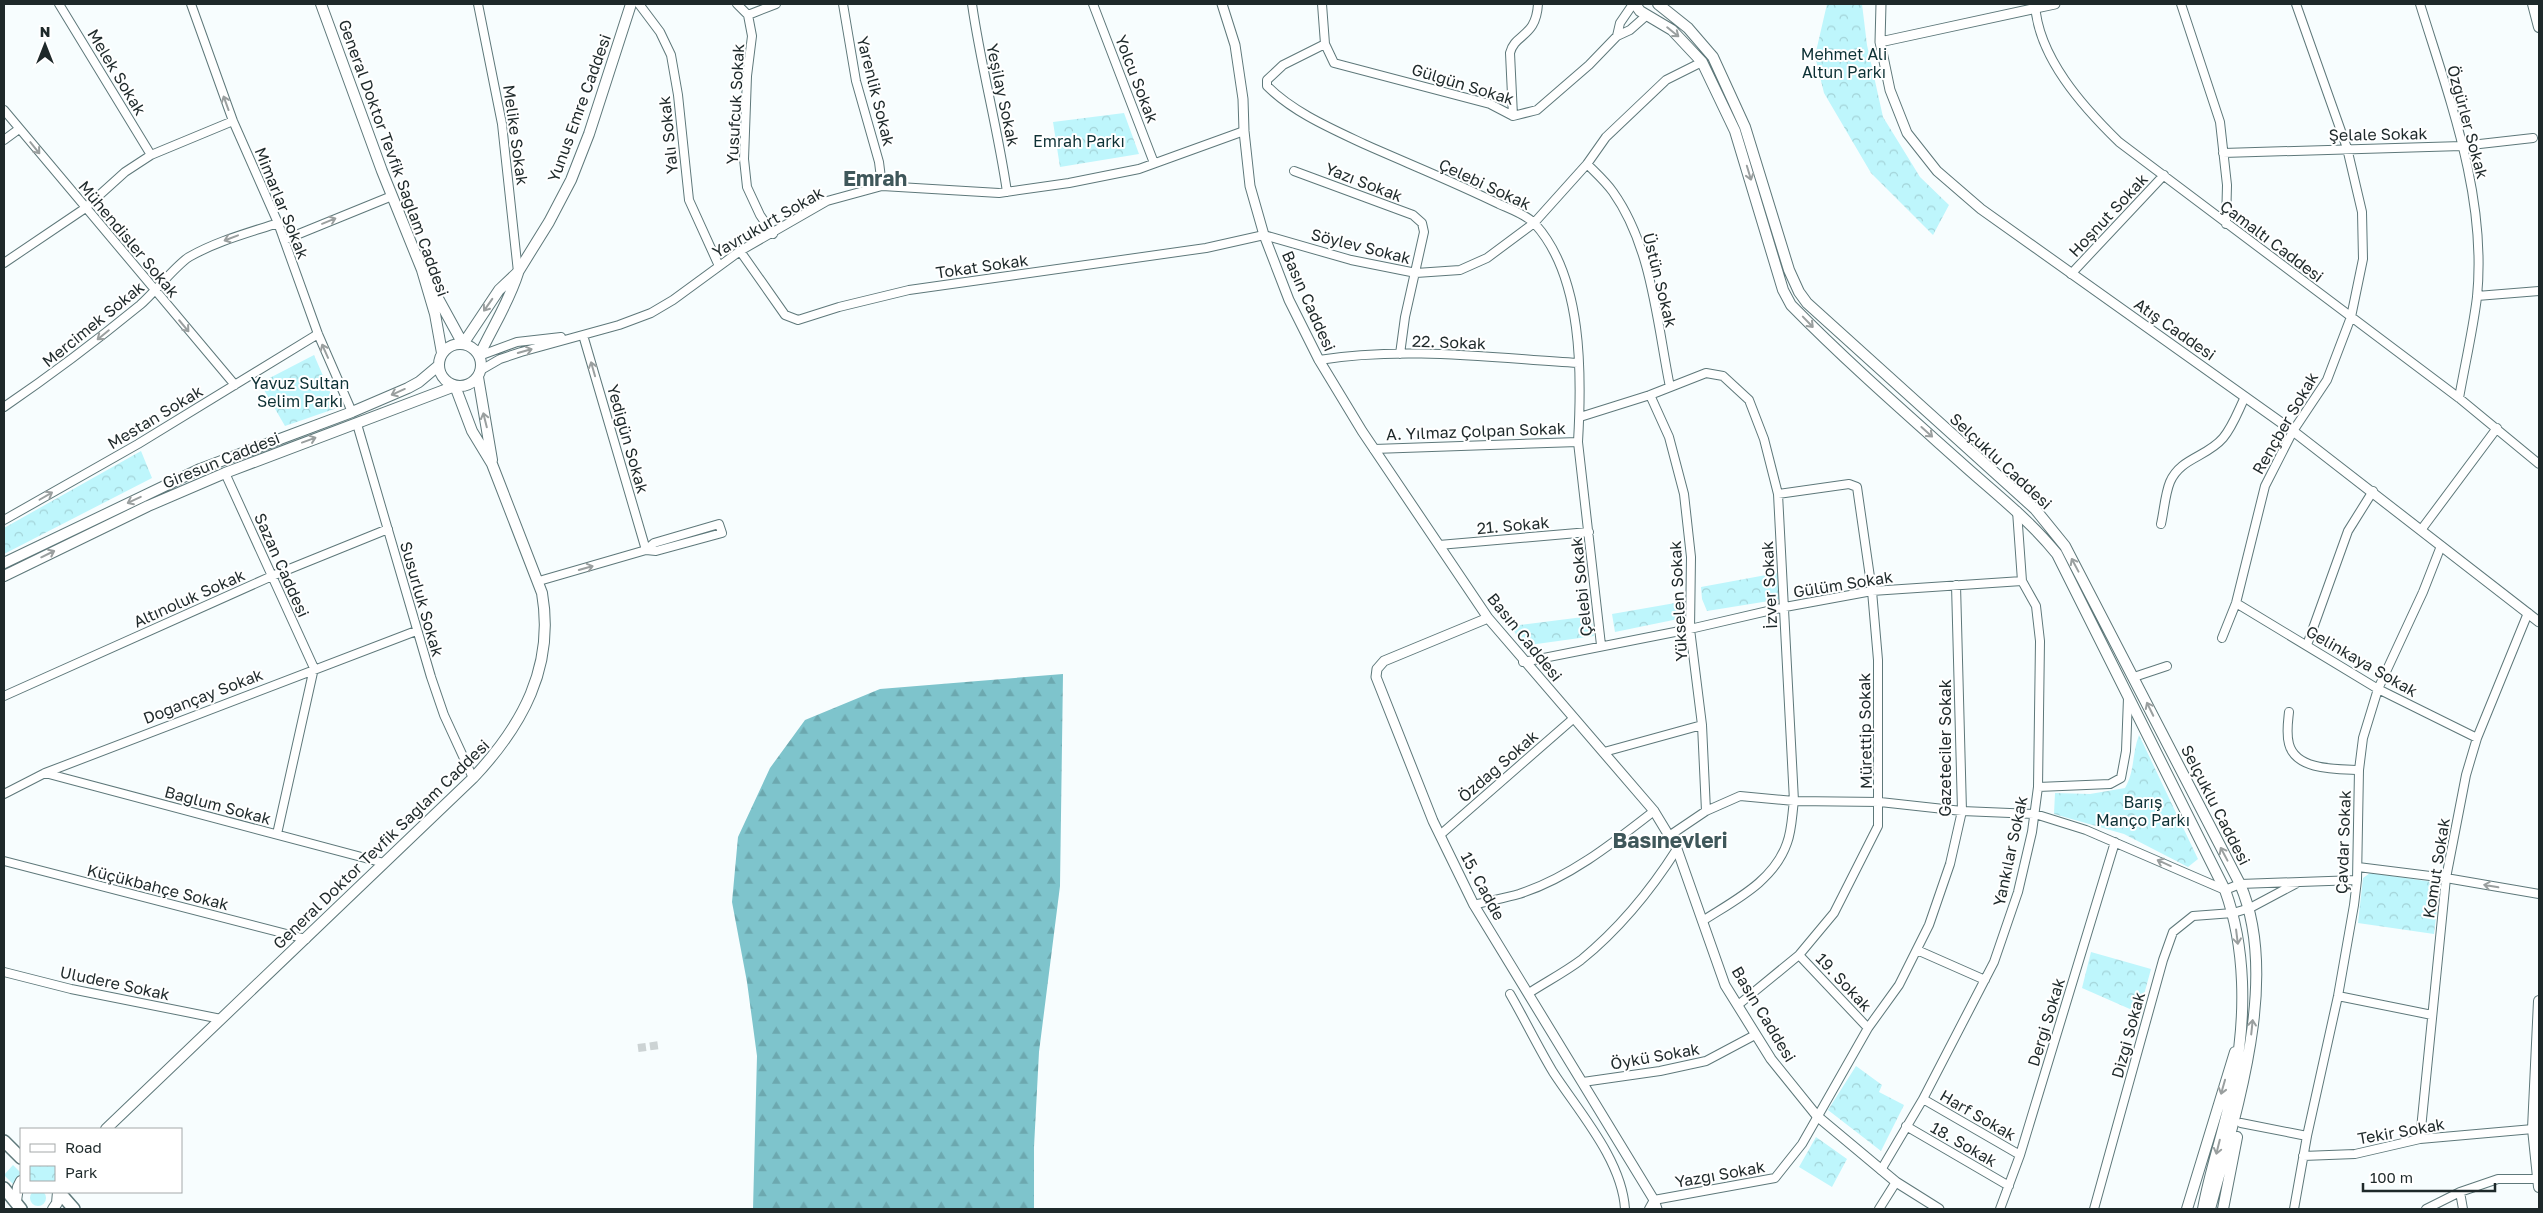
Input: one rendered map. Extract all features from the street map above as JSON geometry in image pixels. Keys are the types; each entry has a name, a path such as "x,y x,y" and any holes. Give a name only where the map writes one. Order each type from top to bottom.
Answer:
{"main road":[{"name":"General Doktor Tevfik Sağlam Caddesi","path":"320,4 392,196 422,270 435,314 442,353"},
{"name":"Yunus Emre Caddesi","path":"518,272 549,222 571,180 589,134 631,4"},
{"name":"Selçuklu Caddesi","path":"1634,4 1647,15 1672,30 1702,62 1735,131 1783,290 1791,305 1909,416 2017,511 2057,554 2225,890 2233,912 2242,985 2239,1041"},
{"name":"Selçuklu Caddesi","path":"1658,4 1688,28 1713,57 1745,127 1789,270 1799,292 1807,303 1943,428 2035,509 2065,546 2240,884 2250,908 2255,948 2255,1004 2245,1076"},
{"path":"2533,4 2539,28"},
{"path":"422,270 446,310 463,344"},
{"path":"463,344 499,290 518,272"},
{"path":"492,464 479,374 479,356 495,321 512,294 518,272"},
{"path":"479,356 470,346 463,344 451,345 442,353 438,366 443,379 455,386 468,385 479,374"},
{"name":"Giresun Caddesi","path":"4,563 200,469 352,412 408,388 419,382 438,366"},
{"path":"455,386 472,431 492,464"},
{"name":"Giresun Caddesi","path":"4,576 148,506 226,473 455,386"},
{"name":"General Doktor Tevfik Sağlam Caddesi","path":"107,1128 473,778 507,740 536,683 545,632 545,612 539,582 492,464"},
{"path":"2538,1183 2533,1129 2539,1001"},
{"path":"2210,1209 2234,1100 2239,1041"},
{"path":"2187,1209 2229,1067 2239,1041"},
{"path":"2203,1209 2234,1100 2245,1076"},
{"path":"2223,1209 2247,1096 2245,1076"},
{"path":"4,1141 20,1157"},
{"path":"19,1205 18,1187 20,1183"},
{"path":"4,1188 19,1205"},
{"path":"53,1209 57,1203 59,1193"},
{"path":"60,1193 74,1209"}],"street":[{"name":"Melek Sokak","path":"59,4 151,155"},
{"name":"Mimarlar Sokak","path":"191,4 233,121 278,223 318,334 352,412"},
{"name":"Melike Sokak","path":"478,4 502,124 518,272"},
{"name":"Yalı Sokak","path":"639,4 660,32 671,55 678,95 689,200 719,266"},
{"path":"737,4 748,15 776,4"},
{"name":"Yarenlik Sokak","path":"843,4 856,81 879,162 882,186"},
{"name":"Yeşilay Sokak","path":"972,4 978,50 1000,146 1007,192"},
{"name":"Yolcu Sokak","path":"1093,4 1154,164"},
{"name":"Basın Caddesi","path":"1222,4 1234,45 1243,99 1244,131 1250,186 1264,235 1290,300 1318,360 1374,448 1488,618 1523,662 1654,811 1677,848 1704,920 1725,985 1755,1035 1781,1073 1816,1116 1896,1182 1939,1209"},
{"path":"1322,4 1324,44"},
{"path":"1513,116 1510,53 1512,46 1536,22 1538,4"},
{"name":"Gülgün Sokak","path":"1617,36 1620,23 1634,4"},
{"name":"Atış Caddesi","path":"1882,4 1880,42 1890,90 1907,133 1937,171 1981,209 2293,431 2373,491 2539,622"},
{"path":"1880,42 2035,6 2055,4"},
{"path":"2181,4 2220,122 2226,185 2226,224"},
{"name":"Rençber Sokak","path":"2222,638 2236,603 2265,486 2293,431 2327,380 2351,317 2363,259 2362,212 2347,148 2296,4"},
{"name":"Özgürler Sokak","path":"2420,4 2468,167 2477,230 2477,296 2459,398"},
{"name":"Çamaltı Caddesi","path":"2035,6 2041,34 2058,70 2086,110 2119,142 2459,398 2539,464"},
{"name":"Yusufcuk Sokak","path":"748,15 752,36 744,159 747,187 760,215 773,234"},
{"name":"Gülgün Sokak","path":"1324,44 1334,63 1490,104 1513,116 1537,110 1583,70 1617,36 1630,30 1647,15"},
{"name":"Çelebi Sokak","path":"1324,44 1283,65 1267,80 1267,86 1284,103 1344,134 1426,172 1445,177 1534,222 1561,262 1576,319 1580,417 1578,442 1602,645"},
{"name":"Söylev Sokak","path":"1264,235 1350,260 1416,273 1460,270 1487,258 1534,222 1587,164 1606,137 1666,80 1702,62"},
{"name":"Mühendisler Sokak","path":"4,110 84,209 235,385"},
{"path":"4,263 84,209 126,172 151,155 233,121"},
{"path":"4,140 20,129"},
{"name":"Yavrukurt Sokak","path":"479,374 500,359 583,335 651,312 673,300 740,250 773,234 827,201 882,186 938,191 1007,192 1069,183 1139,169 1244,131"},
{"name":"Şelale Sokak","path":"2223,153 2462,146 2533,138"},
{"name":"Üstün Sokak","path":"1587,164 1613,191 1635,231 1648,277 1670,387"},
{"name":"Yazı Sokak","path":"1294,171 1413,215 1422,223 1424,232 1416,273"},
{"name":"Hoşnut Sokak","path":"2071,274 2164,175"},
{"path":"284,240 392,196"},
{"name":"Mercimek Sokak","path":"4,407 62,368 155,292 188,258 232,238 278,223"},
{"name":"Tokat Sokak","path":"740,250 785,315 798,320 839,307 909,290 1206,248 1264,235"},
{"path":"1400,354 1405,317 1416,273"},
{"path":"2477,296 2539,291"},
{"name":"Mestan Sokak","path":"4,520 235,385 318,334"},
{"name":"Yavrukurt Sokak","path":"479,356 517,342 583,335"},
{"name":"Yedigün Sokak","path":"583,335 646,550"},
{"name":"22. Sokak","path":"1318,360 1349,355 1400,354 1578,363"},
{"name":"İzver Sokak","path":"1580,417 1650,395 1706,373 1723,376 1749,400 1764,440 1778,494 1794,801 1787,843 1769,874 1739,898 1704,920"},
{"name":"Yükselen Sokak","path":"1650,395 1669,437 1684,494 1690,557 1690,629 1702,725 1706,811"},
{"path":"2162,524 2170,482 2182,464 2200,456 2222,439 2245,397"},
{"name":"Susurluk Sokak","path":"357,424 416,630 444,715 473,778"},
{"path":"2421,530 2497,428"},
{"name":"A. Yılmaz Çolpan Sokak","path":"1374,448 1578,442"},
{"name":"Sazan Caddesi","path":"226,473 314,668"},
{"name":"Mürettip Sokak","path":"1738,1005 1799,955 1834,913 1878,826 1880,802 1878,660 1872,591 1857,487 1849,484 1778,494"},
{"path":"2307,645 2348,531 2373,491"},
{"name":"Yankılar Sokak","path":"1881,1170 1923,1099 1994,962 2018,892 2035,814 2038,787 2040,641 2036,606 2022,581 2017,511"},
{"path":"539,582 646,550 656,551 722,532 719,524 654,543 646,550"},
{"name":"Altınoluk Sokak","path":"4,696 272,576 388,528"},
{"name":"21. Sokak","path":"1439,545 1589,532"},
{"name":"Çavdar Sokak","path":"2294,1209 2307,1136 2338,996 2358,880 2359,770 2363,738 2378,689 2423,592 2441,546"},
{"name":"Gülüm Sokak","path":"1523,662 1690,629 1785,607 1872,591 2022,581"},
{"name":"Gazeteciler Sokak","path":"1816,1116 1868,1028 1899,984 1917,950 1950,864 1962,811 1956,584"},
{"name":"Gelinkaya Sokak","path":"2236,603 2378,689 2477,738"},
{"name":"Komut Sokak","path":"2420,1139 2446,878 2466,775 2477,738 2528,612"},
{"name":"15. Cadde","path":"1488,618 1384,661 1377,669 1376,677 1440,835 1474,905 1583,1082 1654,1200 1657,1209"},
{"name":"Doğançay Sokak","path":"4,794 45,773 416,630"},
{"path":"2134,678 2168,666"},
{"path":"277,834 314,668"},
{"path":"2038,787 2110,784 2121,778 2126,751 2128,697"},
{"path":"2289,712 2287,735 2290,746 2303,761 2332,769 2359,770"},
{"name":"Özdağ Sokak","path":"1440,835 1574,718"},
{"path":"1604,752 1702,725"},
{"name":"Bağlum Sokak","path":"45,773 384,863"},
{"path":"1670,836 1706,811 1740,796 1794,801 1880,802 1962,811 2035,814 2086,830 2225,890 2240,884 2358,880"},
{"path":"1474,905 1520,894 1565,873 1613,843 1654,811"},
{"name":"Dergi Sokak","path":"2000,1209 2020,1155 2115,842"},
{"path":"1529,993 1580,960 1621,923 1659,878 1677,848"},
{"name":"Küçükbahçe Sokak","path":"4,861 306,939"},
{"path":"2358,867 2446,878 2539,894"},
{"name":"Dizgi Sokak","path":"2094,1209 2163,960 2173,932 2193,916 2233,912 2250,908 2299,882"},
{"path":"1917,950 1985,980"},
{"name":"19. Sokak","path":"1799,955 1868,1028"},
{"name":"Uludere Sokak","path":"4,972 71,989 221,1019"},
{"path":"1510,994 1552,1069 1611,1160 1624,1196 1625,1209"},
{"path":"2338,996 2432,1016"},
{"name":"Öykü Sokak","path":"1583,1082 1660,1071 1706,1061 1755,1035"},
{"name":"Harf Sokak","path":"1923,1099 2020,1155"},
{"name":"Yazgı Sokak","path":"1654,1200 1775,1178 1802,1144 1816,1116"},
{"path":"2241,1123 2307,1136"},
{"name":"18. Sokak","path":"1906,1126 2009,1186"},
{"name":"Tekir Sokak","path":"2303,1156 2355,1154 2420,1139 2533,1129"},
{"path":"2426,1209 2460,1192 2498,1179 2538,1183"},
{"path":"1879,1209 1896,1182"},
{"path":"2460,1192 2463,1209"},
{"path":"1649,1209 1654,1200"}],"green space":[{"name":"Mehmet Ali Altun Parkı","path":"1827,4 1862,4 1867,45 1883,117 1920,177 1949,205 1933,235 1871,173 1824,93 1815,56"},
{"name":"Emrah Parkı","path":"1124,113 1139,154 1060,167 1053,122"},
{"name":"Yavuz Sultan Selim Parkı","path":"314,355 337,408 285,426 260,383"},
{"path":"141,451 152,478 4,554 4,528"},
{"path":"1777,573 1781,599 1707,611 1702,599 1701,587"},
{"path":"1681,602 1683,618 1615,632 1612,614"},
{"path":"1591,616 1594,636 1523,646 1511,626"},
{"path":"1063,674 1060,886 1039,1052 1034,1147 1034,1209 753,1209 757,1056 747,982 732,902 738,837 770,768 805,720 880,689"},
{"name":"Barış Manço Parkı","path":"2139,735 2198,859 2188,867 2124,834 2054,814 2055,793 2090,794 2125,788 2130,775"},
{"path":"2370,873 2440,883 2434,934 2358,923 2363,878"},
{"path":"2091,952 2151,969 2139,1013 2082,988"},
{"path":"1856,1066 1882,1085 1879,1092 1904,1105 1881,1151 1828,1110"},
{"path":"1816,1137 1847,1159 1832,1187 1799,1167"},
{"path":"13,1165 20,1172 13,1184 4,1175"},
{"path":"32,1193 44,1193 44,1204 38,1206 32,1204 30,1198"}],"tunnel":[{"path":"638,1048 660,1045"}],"district":[{"name":"Emrah","path":"875,179"},
{"name":"Basınevleri","path":"1670,841"}]}
